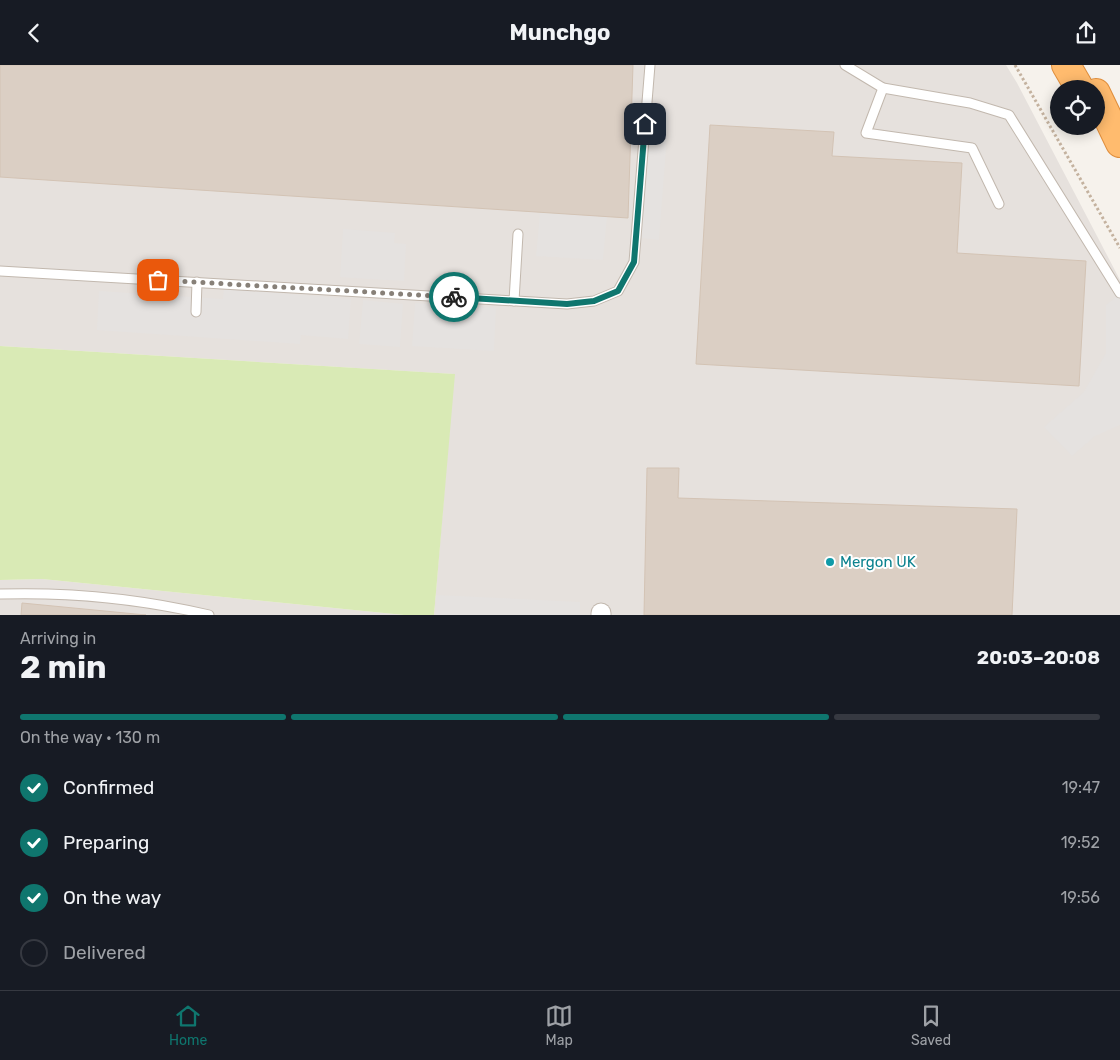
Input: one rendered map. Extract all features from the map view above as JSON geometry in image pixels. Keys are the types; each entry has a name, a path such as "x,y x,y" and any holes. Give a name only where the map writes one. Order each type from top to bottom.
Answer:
{"highway":[{"path":"1066,65 1075,80"},
{"path":"1083,65 1090,80"},
{"path":"1105,112 1120,143"},
{"path":"1105,132 1120,158"}],"lane":[{"path":"0,271 567,304 594,301 618,291 634,262 650,65"},
{"path":"845,65 883,88 970,103 1009,115 1120,293"},
{"path":"883,88 866,133 972,148 999,204"},
{"path":"514,301 518,234"},
{"path":"196,312 197,282"},
{"path":"0,594 26,593 112,599 209,615"}],"path":[{"path":"1014,65 1120,248"}],"shaded area":[{"path":"0,65 1006,65 1120,280 1120,615 434,615 454,374 0,346"},
{"path":"651,110 669,111 659,240 641,238"},
{"path":"540,212 607,217 603,260 536,256"},
{"path":"343,229 395,233 394,243 406,244 404,281 340,277"},
{"path":"224,289 351,299 348,339 301,335 300,344 97,330 99,291 223,299"},
{"path":"1120,294 1120,425 1095,436 1072,456 1044,427 1084,392 1106,353 1106,305"},
{"path":"363,300 403,304 400,347 359,344"},
{"path":"415,303 496,308 494,351 412,346"},
{"path":"42,579 404,615 0,615 0,580"},
{"path":"436,595 580,602 580,615 435,615"}],"green space":[{"path":"0,346 455,374 434,615 404,615 42,579 0,580"}],"building":[{"path":"0,65 633,65 628,218 0,177"},
{"path":"710,125 834,132 832,156 962,163 957,253 1086,261 1079,386 696,364"},
{"name":"Mergon UK","path":"647,468 679,468 678,498 1017,509 1012,615 644,615"},
{"path":"22,603 146,615 21,615"}],"way so far":[{"path":"158,280 454,297"}],"place":[{"name":"Mergon UK","path":"830,562"}],"route":[{"path":"454,297 567,304 594,301 618,291 634,262 645,124"}]}
